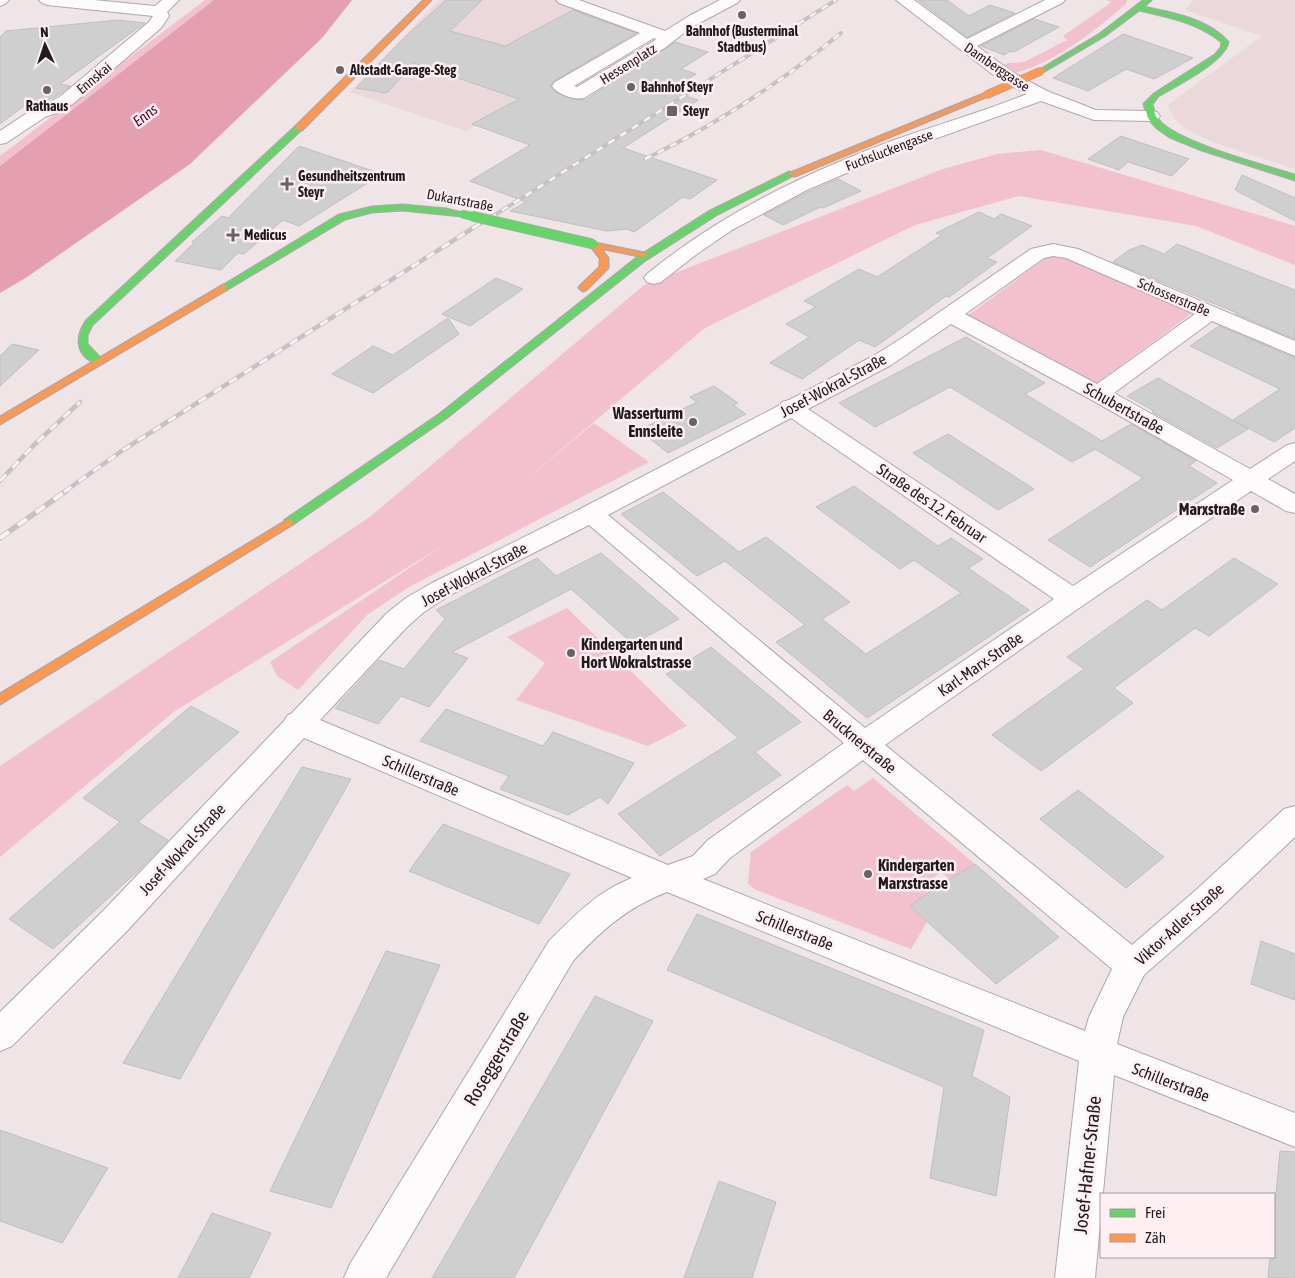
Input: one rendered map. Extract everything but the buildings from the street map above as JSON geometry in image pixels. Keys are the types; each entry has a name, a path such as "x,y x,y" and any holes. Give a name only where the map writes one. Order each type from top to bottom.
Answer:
{"main road":[{"path":"98,361 84,349 81,341 82,332 87,324 112,304 312,116 428,0"},
{"path":"1175,5 1190,22"},
{"path":"1139,8 1190,22 1220,35 1226,42 1224,48 1217,56 1156,95 1148,104 1151,116 1166,130 1187,142 1250,161 1295,178"},
{"path":"1139,8 1169,26"},
{"path":"0,700 247,550 406,443 503,371 644,255 712,214 779,180 1041,71 1080,50 1139,8"},
{"path":"1199,38 1224,48"},
{"name":"Dukartstraße","path":"0,421 334,221 373,207 408,206 462,214 644,255"},
{"path":"558,324 567,302 602,272 606,266 605,259 593,244"}],"street":[{"path":"48,0 165,6"},
{"path":"564,0 659,35 732,0"},
{"name":"Damberggasse","path":"904,0 1006,76 1041,96 1094,115 1151,116"},
{"path":"964,45 977,41 1057,0"},
{"name":"Ennskai","path":"0,139 39,113 55,107 68,99 83,87 155,25 165,6"},
{"name":"Hessenplatz","path":"659,35 660,44 578,94 561,86 659,35"},
{"name":"Fuchsluckengasse","path":"654,278 702,241 742,216 803,184 901,144 992,115 1041,96"},
{"name":"Schosserstraße","path":"1053,250 1070,253 1295,349"},
{"name":"Josef-Wokral-Straße","path":"0,1034 116,920 298,723 397,620 415,605 441,589 591,514 790,407 883,360 951,315 1013,269 1038,253 1053,250"},
{"path":"1098,394 1210,313"},
{"name":"Schubertstraße","path":"951,315 1098,394 1295,505"},
{"name":"Straße des 12. Februar","path":"790,407 1073,599"},
{"name":"Karl-Marx-Straße","path":"668,879 704,865 720,849 864,744 1073,599 1252,481 1295,450"},
{"name":"Brucknerstraße","path":"591,514 864,744 1132,965"},
{"name":"Schillerstraße","path":"298,723 668,879 1295,1130"},
{"name":"Viktor-Adler-Straße","path":"1097,1052 1106,1017 1132,965 1295,818"},
{"name":"Roseggerstraße","path":"364,1278 561,951 592,920 615,902 668,879"},
{"name":"Josef-Hafner-Straße","path":"1075,1278 1097,1052"}],"shaded area":[{"path":"205,0 214,0 0,166 0,156"},
{"path":"439,0 584,0 571,5 642,33 466,131 350,92"},
{"path":"1106,0 1127,0 1126,4 1101,25 1057,55 1025,70 1010,74 1000,67 1008,63 1024,62 1067,40 1063,36 1112,2"},
{"path":"1193,0 1295,0 1295,169 1212,142 1186,129 1175,120 1168,107 1169,104 1262,36 1185,10"},
{"path":"1041,150 1295,226 1295,265 1196,226 1019,196 915,225 705,328 518,486 594,423 649,462 409,587 367,615 298,690 277,676 270,662 442,546 175,711 0,857 0,766 371,516 644,285 943,169 997,154"},
{"path":"1053,253 1194,312 1094,385 967,316"},
{"name":"Kindergarten und Hort Wokralstrasse","path":"567,608 687,726 648,746 516,700 545,663 507,637"},
{"name":"Kindergarten Marxstrasse","path":"873,778 975,864 949,879 941,872 928,882 935,889 910,906 927,922 911,949 756,890 748,884 751,852 847,785 854,791"}],"water":[{"name":"Enns","path":"214,0 352,0 322,38 190,164 27,277 0,293 0,166"}],"railway":[{"path":"490,218 836,0"},
{"path":"645,159 697,132 747,102 795,69 841,33"},
{"path":"64,492 123,450 492,216"},
{"path":"0,481 34,445 80,402"},
{"path":"0,538 66,491"}],"traffic: fast":[{"path":"1041,71 1102,35 1148,0"},
{"path":"1140,8 1196,23 1216,34 1225,42 1224,48"},
{"path":"1224,48 1217,56 1156,95 1148,104 1151,116 1160,126 1173,135 1205,148 1295,178"},
{"path":"98,361 88,353 82,340 89,323 299,128"},
{"path":"289,522 443,416 641,259 713,213 792,174"},
{"path":"223,288 342,217 387,208 416,208 462,214"},
{"path":"462,214 593,244"}],"traffic: slow":[{"path":"299,128 428,0"},
{"path":"986,95 1041,71"},
{"path":"792,174 986,95"},
{"path":"593,244 644,255"},
{"path":"583,288 604,268 604,258 593,244"},
{"path":"0,421 223,288"},
{"path":"0,700 289,522"}],"place":[{"name":"Bahnhof (Busterminal Stadtbus)","path":"742,15"},
{"name":"Altstadt-Garage-Steg","path":"340,70"},
{"name":"Bahnhof Steyr","path":"631,87"},
{"name":"Rathaus","path":"47,90"},
{"name":"Steyr","path":"672,111"},
{"name":"Gesundheitszentrum Steyr","path":"287,184"},
{"name":"Medicus","path":"233,235"},
{"name":"Wasserturm Ennsleite","path":"693,422"},
{"name":"Marxstraße","path":"1255,509"},
{"name":"Kindergarten und Hort Wokralstrasse","path":"571,653"},
{"name":"Kindergarten Marxstrasse","path":"868,874"}]}
